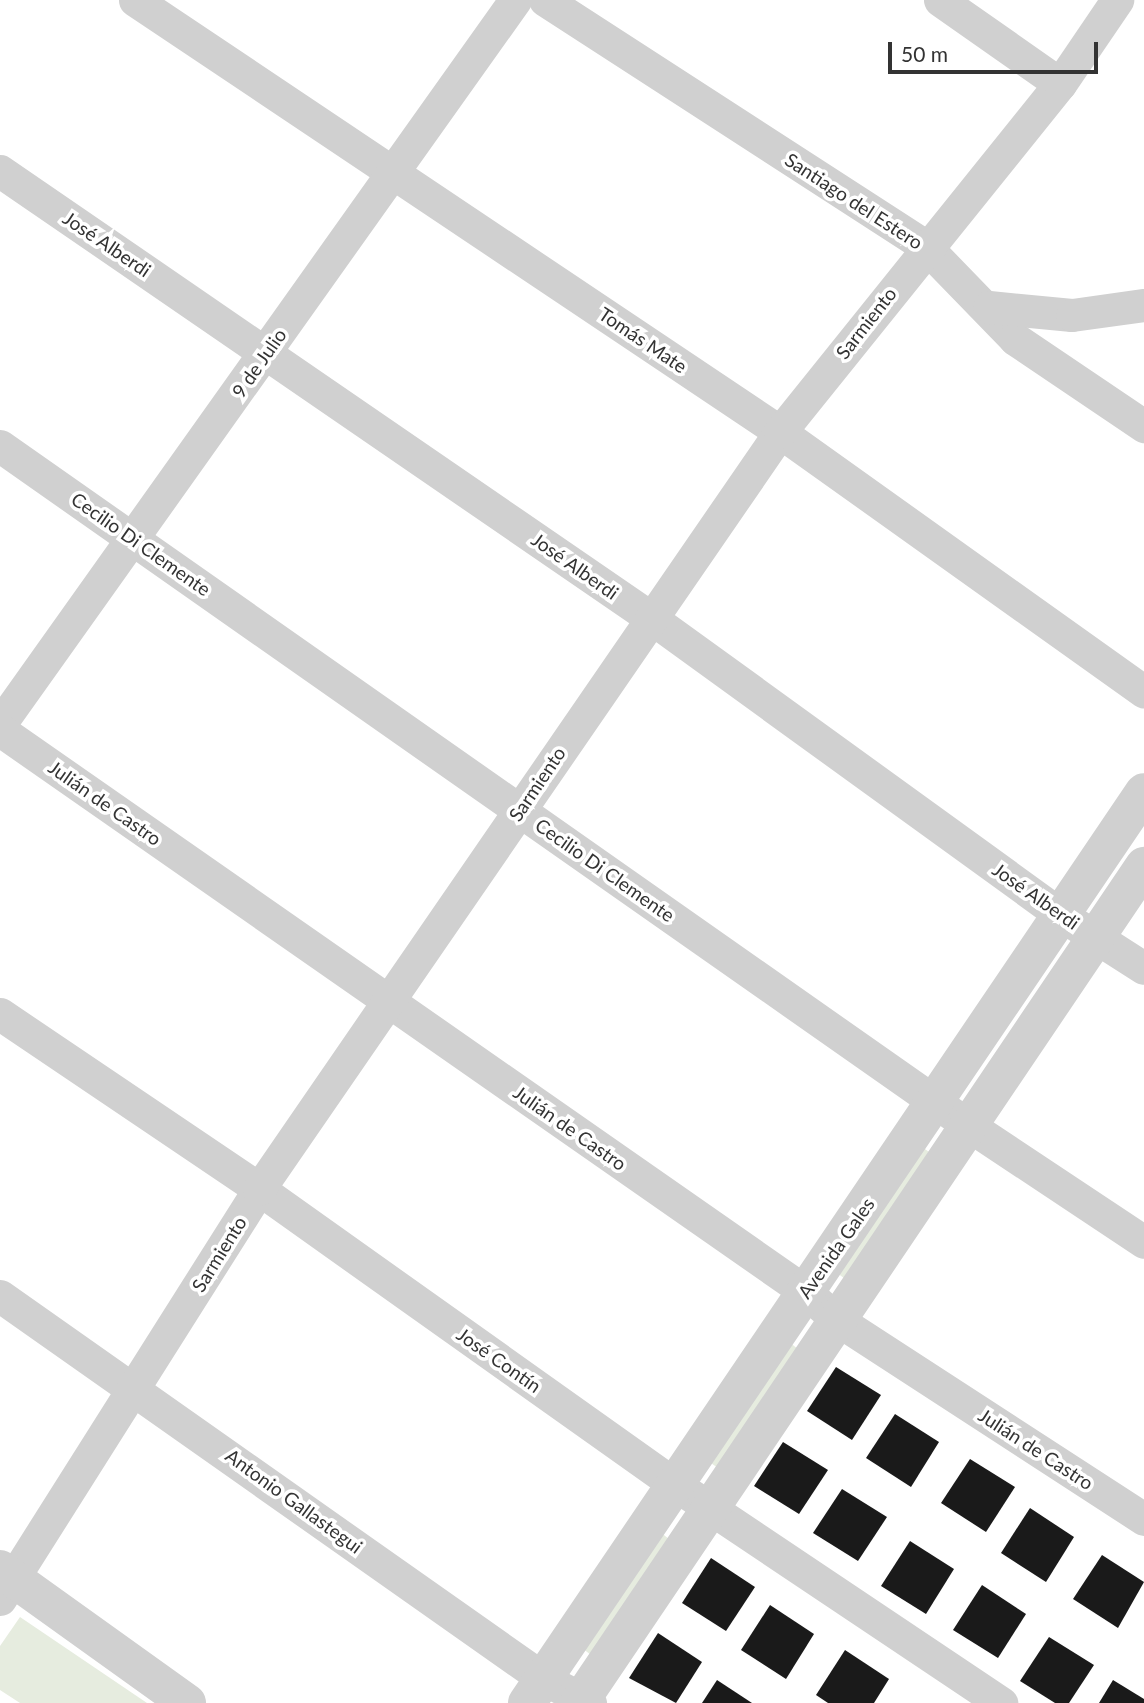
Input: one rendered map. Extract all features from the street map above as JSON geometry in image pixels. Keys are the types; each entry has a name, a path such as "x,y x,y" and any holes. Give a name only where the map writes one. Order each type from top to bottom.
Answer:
{"street":[{"name":"Tomás Mate","path":"135,0 780,432 1144,692"},
{"name":"9 de Julio","path":"0,724 515,0"},
{"name":"Santiago del Estero","path":"545,0 925,246 989,307 1015,339 1144,426"},
{"path":"940,0 1060,84"},
{"path":"1081,54 1098,0"},
{"name":"Sarmiento","path":"5,1583 136,1388 259,1189 390,1003 519,810 780,432 925,246 1060,84 1117,0"},
{"name":"José Alberdi","path":"0,171 651,618 1061,915 1144,968"},
{"path":"989,307 1072,315 1144,305"},
{"name":"Cecilio Di Clemente","path":"0,446 968,1125 1144,1242"},
{"name":"Julián de Castro","path":"0,730 806,1292 836,1319 1144,1519"},
{"name":"Avenida Gales","path":"535,1691 1144,792"},
{"name":"Avenida Gales","path":"584,1701 708,1506 1144,866"},
{"name":"José Contín","path":"0,1014 259,1189 674,1484 1001,1703"},
{"name":"Antonio Gallastegui","path":"0,1296 136,1388 535,1691 584,1701"},
{"path":"5,1583 187,1703"}],"shaded area":[{"path":"922,1147 932,1154 845,1279 836,1272"},
{"path":"789,1342 798,1349 718,1468 708,1461"},
{"path":"660,1532 669,1539 591,1655 582,1648"},
{"path":"20,1617 147,1703 20,1703 0,1690 0,1646"}],"building":[{"path":"836,1367 881,1395 852,1440 807,1411"},
{"path":"895,1414 939,1442 911,1487 866,1458"},
{"path":"783,1442 828,1470 799,1514 754,1486"},
{"path":"970,1459 1015,1487 986,1532 941,1503"},
{"path":"842,1489 887,1517 858,1561 813,1533"},
{"path":"1030,1508 1074,1537 1046,1582 1001,1553"},
{"path":"910,1541 954,1569 926,1614 881,1586"},
{"path":"1102,1555 1144,1582 1118,1628 1073,1599"},
{"path":"711,1558 755,1587 726,1631 682,1603"},
{"path":"982,1585 1026,1614 998,1658 953,1630"},
{"path":"770,1605 814,1634 786,1679 741,1650"},
{"path":"658,1633 702,1662 676,1703 629,1678"},
{"path":"1049,1637 1094,1665 1069,1703 1055,1703 1020,1681"},
{"path":"845,1650 889,1679 874,1703 828,1703 816,1695"},
{"path":"717,1680 752,1703 702,1703"},
{"path":"1113,1680 1144,1699 1144,1703 1099,1703"}]}
